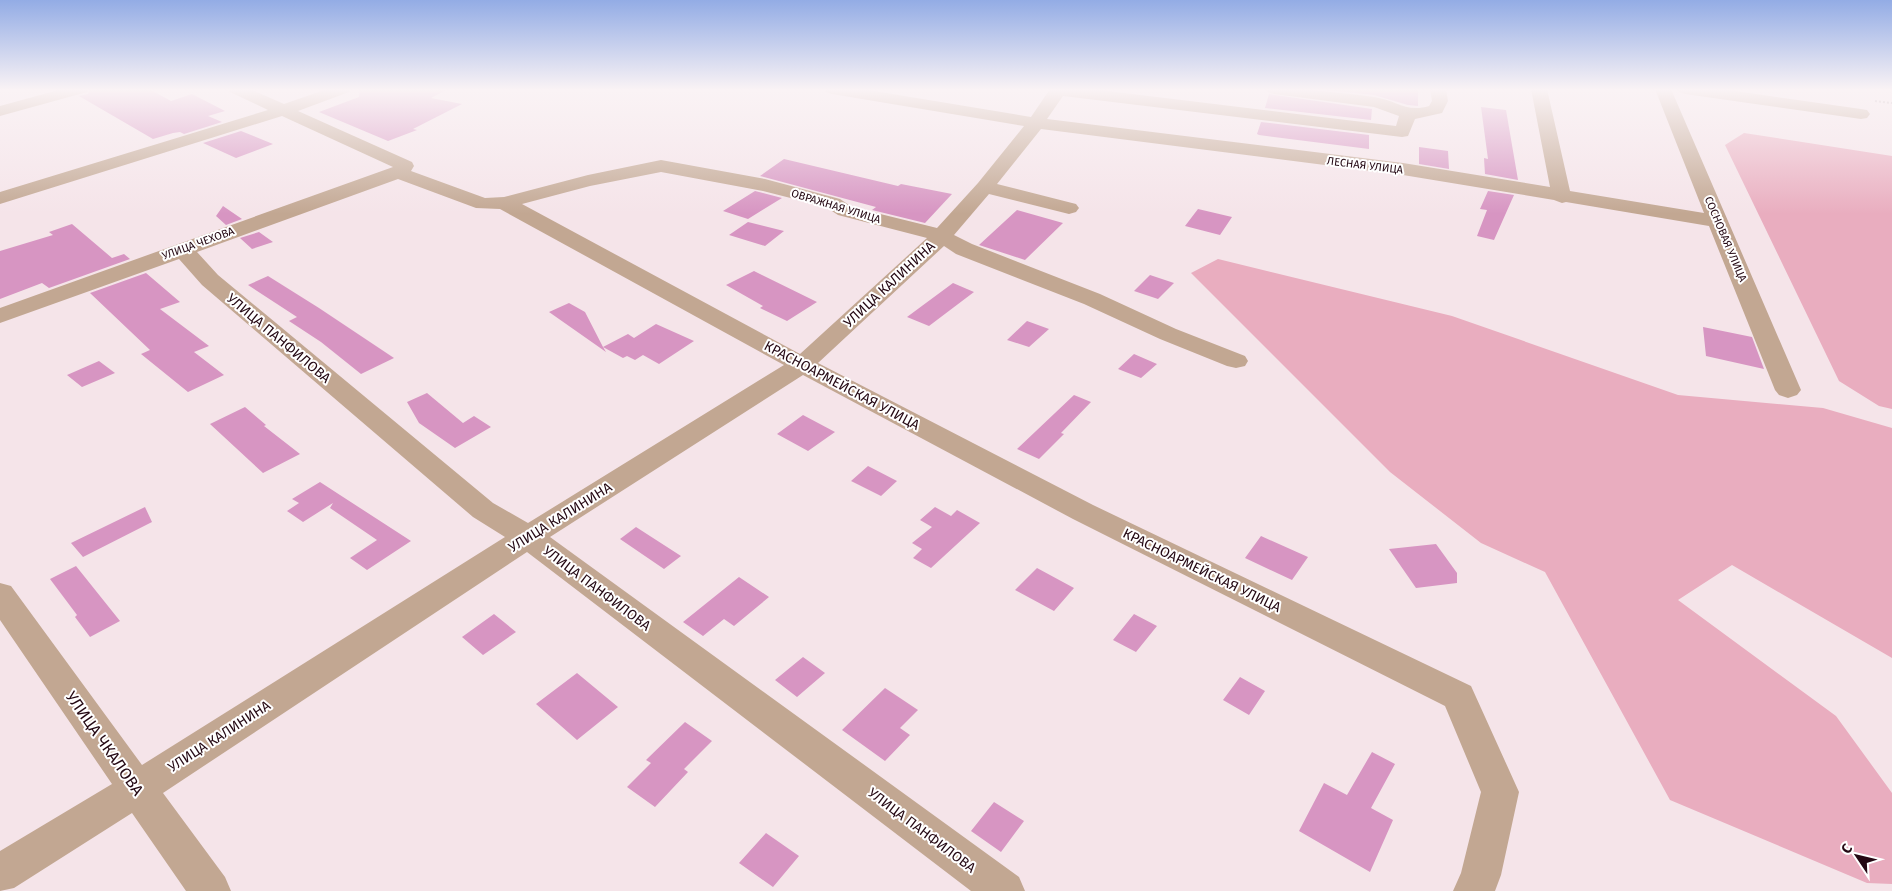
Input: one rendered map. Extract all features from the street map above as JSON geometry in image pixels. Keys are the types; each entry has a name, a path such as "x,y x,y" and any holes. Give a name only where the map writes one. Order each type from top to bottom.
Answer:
{"street":[{"path":"0,198 218,131"},
{"path":"325,131 405,166 398,173"},
{"name":"УЛИЦА КАЛИНИНА","path":"0,874 138,789 528,537 802,365 942,236 985,187 1030,131"},
{"name":"ЛЕСНАЯ УЛИЦА","path":"1096,131 1403,169 1562,197 1718,221"},
{"path":"1390,131 1402,132 1403,169"},
{"path":"1547,131 1562,197"},
{"name":"СОСНОВАЯ УЛИЦА","path":"1680,131 1788,390"},
{"name":"ОВРАЖНАЯ УЛИЦА","path":"504,203 588,181 661,166 765,185 833,203 845,211 942,236 964,249 1092,299 1168,334 1236,361"},
{"name":"КРАСНОАРМЕЙСКАЯ УЛИЦА","path":"398,173 483,204 504,203 802,365 1083,512 1460,696 1500,792 1481,875 1474,891"},
{"name":"УЛИЦА ЧЕХОВА","path":"0,316 182,249 398,173"},
{"path":"985,187 1069,208"},
{"name":"УЛИЦА ПАНФИЛОВА","path":"182,249 210,280 482,510 528,537 1004,891"},
{"name":"УЛИЦА ЧКАЛОВА","path":"0,595 210,891"}],"shaded area":[{"path":"1744,133 1892,156 1892,409 1879,406 1839,381 1725,145"},
{"path":"1218,259 1452,316 1678,395 1823,408 1892,428 1892,658 1732,565 1678,600 1836,716 1892,793 1892,884 1867,883 1670,800 1545,572 1481,543 1390,472 1191,273"}],"building":[{"path":"139,131 195,131 184,134 180,132 173,133 153,139"},
{"path":"241,131 273,144 236,158 203,143"},
{"path":"363,131 415,131 388,141"},
{"path":"1258,131 1332,131 1369,135 1369,149 1259,135 1257,134"},
{"path":"1484,131 1510,131 1518,180 1485,174 1484,158 1488,159"},
{"path":"1419,147 1448,151 1449,169 1419,164"},
{"path":"784,159 898,186 901,184 952,194 925,223 872,210 876,207 760,176"},
{"path":"755,191 782,198 748,219 723,211"},
{"path":"1488,191 1514,195 1494,240 1477,236 1487,210 1480,209"},
{"path":"223,206 242,219 226,225 216,216"},
{"path":"1198,209 1232,217 1220,235 1185,226"},
{"path":"1017,210 1063,223 1025,260 979,245"},
{"path":"748,222 784,231 765,246 729,235"},
{"path":"72,224 112,258 124,254 130,259 49,288 42,283 0,299 0,251 53,235 49,232"},
{"path":"259,232 273,242 252,249 240,238"},
{"path":"754,271 817,302 787,321 760,308 763,306 726,285"},
{"path":"146,273 180,302 160,309 209,346 194,352 224,375 188,392 141,354 150,350 90,293"},
{"path":"1150,275 1174,283 1158,299 1134,291"},
{"path":"268,276 394,358 361,374 321,342 289,321 297,317 248,285"},
{"path":"953,283 974,292 929,326 907,317"},
{"path":"569,303 585,312 606,352 549,312"},
{"path":"1027,321 1049,329 1029,347 1007,340"},
{"path":"656,324 694,341 659,364 643,355 635,360 627,356 623,358 603,347 628,334 634,338"},
{"path":"1703,327 1752,337 1764,369 1706,356"},
{"path":"1134,354 1157,364 1141,378 1118,369"},
{"path":"99,361 115,373 82,387 67,375"},
{"path":"427,393 463,423 474,416 491,427 455,448 419,423 407,402"},
{"path":"1074,395 1091,402 1061,433 1064,434 1039,459 1017,449"},
{"path":"245,407 266,425 264,426 300,454 263,473 210,424"},
{"path":"803,415 835,432 808,451 777,434"},
{"path":"868,466 897,481 881,496 851,481"},
{"path":"320,482 411,541 367,570 350,558 377,540 330,508 333,503 303,522 287,511 299,503 292,499"},
{"path":"145,507 152,522 83,557 71,543"},
{"path":"935,507 951,516 957,510 980,523 931,568 913,558 922,549 912,543 932,527 920,520"},
{"path":"636,527 681,556 664,569 620,539"},
{"path":"1261,536 1308,557 1292,580 1245,558"},
{"path":"1436,544 1457,573 1457,583 1416,588 1389,549"},
{"path":"76,566 120,621 90,637 75,617 77,615 50,579"},
{"path":"1037,568 1074,588 1054,611 1015,590"},
{"path":"739,577 769,597 734,626 724,619 703,636 683,622"},
{"path":"494,614 516,632 483,655 462,637"},
{"path":"1134,614 1157,626 1136,652 1113,640"},
{"path":"803,657 825,673 797,697 775,680"},
{"path":"577,673 618,707 577,740 536,704"},
{"path":"1240,677 1265,691 1249,715 1223,700"},
{"path":"885,688 918,710 900,728 910,735 885,761 842,730"},
{"path":"685,722 712,741 684,769 688,772 655,807 627,787 651,763 646,760"},
{"path":"1372,752 1395,764 1371,808 1393,820 1370,872 1299,831 1324,783 1347,795"},
{"path":"994,802 1024,821 1001,852 971,831"},
{"path":"766,833 799,856 773,887 739,863"}]}
